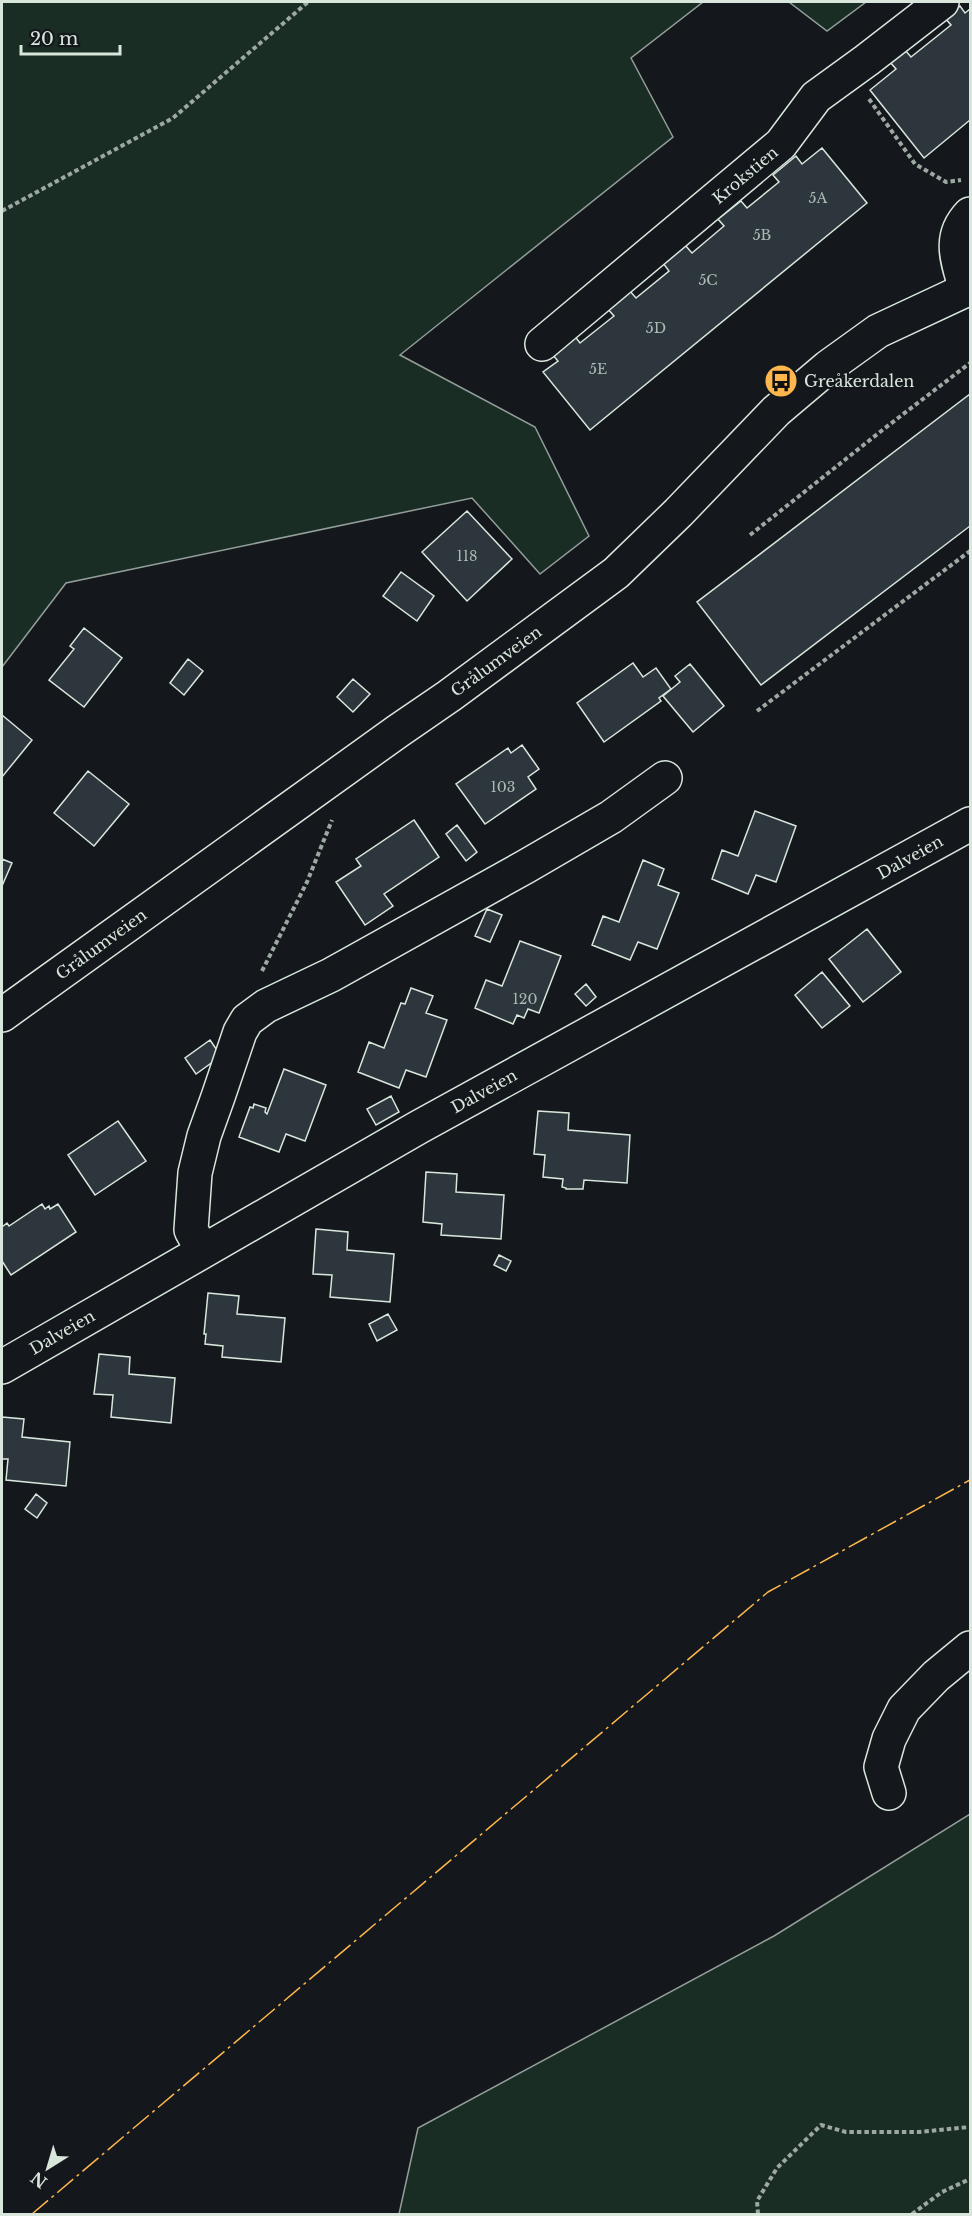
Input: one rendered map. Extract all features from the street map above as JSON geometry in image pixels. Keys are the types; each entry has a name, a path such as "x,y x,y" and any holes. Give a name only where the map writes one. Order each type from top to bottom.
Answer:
{"street":[{"name":"Krokstien","path":"542,344 781,144 816,97 942,2"},
{"path":"968,289 957,259 956,238 963,222 970,214"},
{"name":"Grålumveien","path":"2,1015 449,696 616,573 678,513 776,411 828,368 878,332 968,289"},
{"path":"202,1250 191,1230 195,1173 204,1136 240,1032 247,1020 255,1012 331,975 525,867 611,816 665,778"},
{"name":"Dalveien","path":"2,1367 419,1127 970,824"},
{"path":"889,1793 881,1767 889,1739 904,1709 936,1676 970,1648"}],"path":[{"path":"2,211 173,118 308,2"},
{"path":"860,102 869,99 915,164 946,182"},
{"path":"750,535 970,363"},
{"path":"757,711 970,551"},
{"path":"255,1012 255,984 307,882 336,809 323,784"},
{"path":"758,2214 757,2201 777,2168 821,2125 846,2132 918,2132 970,2127"},
{"path":"912,2214 942,2193 970,2178"}],"green space":[{"path":"2,2 703,2 631,58 673,137 400,355 535,427 589,536 540,574 472,498 66,583 2,667"},
{"path":"789,2 866,2 827,31"},
{"path":"970,1814 970,2214 399,2214 418,2128 774,1936"}],"building":[{"path":"960,6 965,13 970,9 970,120 924,158 870,90 896,69 890,62 905,50 911,57 951,25 945,18"},
{"path":"822,148 867,203 590,430 543,372 558,361 552,354 574,335 580,343 614,316 607,308 629,290 636,298 669,271 663,263 685,245 692,253 724,226 718,219 741,201 747,208 779,182 773,175 796,156 802,164"},
{"path":"970,394 970,526 761,685 697,602"},
{"path":"467,511 512,559 467,601 422,552"},
{"path":"401,572 434,596 417,621 383,596"},
{"path":"84,628 122,658 84,707 49,680 74,649 70,646"},
{"path":"188,659 203,671 184,695 170,683"},
{"path":"633,663 643,677 656,668 671,689 659,698 661,701 604,742 577,703"},
{"path":"690,664 724,706 693,732 663,696 680,682 675,676"},
{"path":"353,679 370,694 353,712 337,697"},
{"path":"2,715 32,740 2,777"},
{"path":"522,745 539,769 528,777 536,789 485,824 456,784 508,748 511,753"},
{"path":"88,771 129,804 94,846 54,813"},
{"path":"755,811 796,826 776,882 756,875 748,894 712,879 722,850 738,856"},
{"path":"414,820 439,857 384,894 393,906 365,925 336,882 361,866 356,859"},
{"path":"457,825 477,852 466,861 446,834"},
{"path":"2,859 12,863 2,886"},
{"path":"643,860 664,869 658,885 679,893 657,949 638,942 630,960 592,945 603,916 619,922"},
{"path":"487,909 502,915 490,942 475,936"},
{"path":"867,929 901,972 863,1002 829,959"},
{"path":"520,941 561,956 539,1013 528,1009 524,1018 517,1015 513,1024 475,1008 486,980 502,986"},
{"path":"822,972 850,1006 822,1028 795,995"},
{"path":"586,984 596,997 586,1006 575,994"},
{"path":"411,988 433,996 426,1013 447,1020 426,1077 406,1070 399,1088 358,1072 369,1042 384,1048 401,1003 405,1004"},
{"path":"210,1040 221,1056 196,1074 185,1058"},
{"path":"284,1069 326,1085 305,1141 286,1134 279,1152 239,1137 250,1107 253,1108 254,1104 266,1108 267,1114"},
{"path":"391,1096 399,1112 376,1125 367,1109"},
{"path":"538,1111 569,1113 568,1130 630,1135 627,1183 584,1180 583,1189 566,1189 562,1187 563,1179 543,1177 545,1155 534,1154"},
{"path":"118,1121 146,1161 95,1195 68,1155"},
{"path":"426,1172 457,1174 456,1192 504,1195 501,1239 441,1235 442,1224 423,1222"},
{"path":"42,1204 45,1209 49,1206 50,1209 58,1204 76,1232 11,1275 2,1261 2,1227 7,1223 9,1226"},
{"path":"316,1229 348,1232 347,1250 394,1254 390,1302 330,1297 332,1275 313,1274"},
{"path":"499,1255 511,1261 506,1271 494,1265"},
{"path":"208,1293 239,1296 237,1314 285,1318 281,1362 222,1357 223,1346 205,1344"},
{"path":"388,1314 397,1330 377,1341 369,1324"},
{"path":"99,1354 130,1357 129,1374 175,1378 171,1423 111,1417 113,1395 94,1394"},
{"path":"2,1417 24,1419 22,1437 70,1442 66,1486 6,1480 8,1459 2,1459"},
{"path":"36,1494 47,1503 37,1518 25,1509"}],"power":[{"path":"32,2214 768,1592 970,1480"}],"place":[{"name":"Greåkerdalen","path":"781,381"}]}
